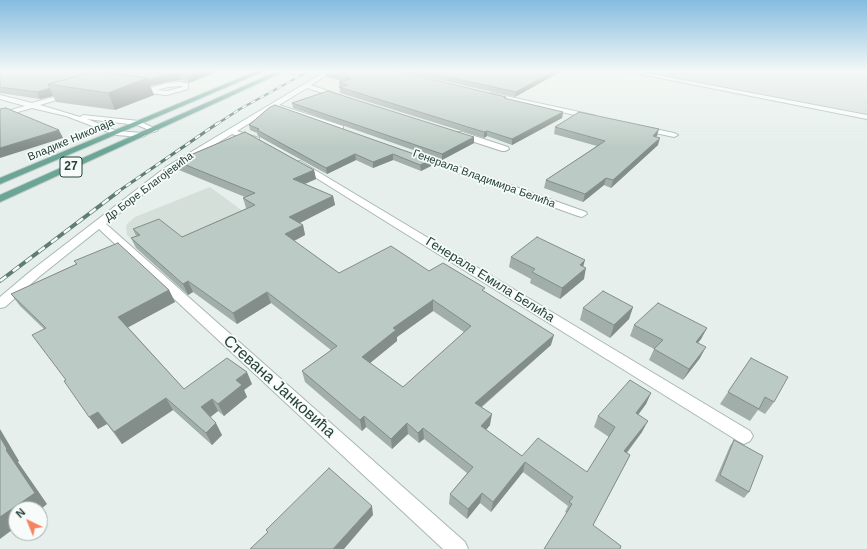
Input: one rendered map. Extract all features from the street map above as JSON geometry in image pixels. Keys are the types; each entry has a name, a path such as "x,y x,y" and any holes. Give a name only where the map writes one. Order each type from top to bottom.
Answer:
{"main road":[{"name":"Владике Николаја","path":"0,181 200,97"},
{"name":"Владике Николаја","path":"0,199 226,97"}],"street":[{"path":"2,97 68,115 116,133 142,135"},
{"path":"0,114 62,97"},
{"name":"Др Боре Благојевића","path":"0,304 36,273 174,166 287,97"},
{"path":"338,97 349,100"},
{"path":"498,97 600,118"},
{"path":"761,97 867,117"},
{"path":"272,105 351,132"},
{"path":"68,115 139,123 154,130"},
{"path":"637,126 674,135"},
{"path":"231,131 250,137 269,148"},
{"path":"453,132 505,148"},
{"name":"Генерала Владимира Белића","path":"411,153 582,214"},
{"name":"Генерала Емила Белића","path":"289,158 308,168 744,436"},
{"name":"Стевана Јанковића","path":"100,224 458,549"}],"shaded area":[{"path":"761,97 867,97 867,117"},
{"path":"210,187 281,239 187,293 127,235 126,226 135,217"}],"building":[{"path":"311,97 346,97 474,137 442,154 292,103"},
{"path":"370,97 504,97 506,97 504,98 563,112 512,139 487,131 484,132"},
{"path":"275,105 431,160 420,165 393,154 373,162 355,154 326,168 257,130 259,129 249,125 270,107"},
{"path":"6,108 59,130 0,148 0,109"},
{"path":"579,112 659,129 653,136 660,138 613,180 606,178 585,194 546,180 605,141 555,127"},
{"path":"245,132 314,170 293,179 333,196 289,217 303,225 285,234 339,273 391,246 429,271 443,263 485,288 482,290 554,335 475,403 492,414 481,426 522,456 538,438 587,472 615,427 598,416 630,380 651,393 636,413 648,421 624,451 630,455 593,525 621,546 620,549 544,549 572,504 569,502 573,497 525,462 493,502 482,493 468,509 450,494 473,467 423,428 418,433 407,423 391,439 364,416 360,420 302,371 337,346 267,292 233,313 188,281 183,284 131,238 140,235 133,229 159,219 182,237 255,205 243,198 255,193 176,161","holes":["433,300 471,326 403,387 362,357 396,330 393,328"]},
{"path":"537,237 585,260 580,265 586,268 562,288 532,272 535,269 511,257"},
{"path":"118,243 169,290 118,317 184,389 227,358 247,372 236,380 242,385 218,404 212,399 201,407 216,423 206,433 166,398 114,432 98,412 89,417 64,381 66,380 32,335 46,328 11,294 77,264 74,261"},
{"path":"603,291 633,307 614,325 583,308"},
{"path":"658,303 707,328 696,342 706,347 689,369 654,349 663,340 634,325"},
{"path":"751,358 788,377 774,402 765,397 759,409 728,392"},
{"path":"0,437 7,449 6,450 35,493 23,501 8,501 8,512 0,517"},
{"path":"734,440 763,456 749,492 720,475"},
{"path":"329,468 372,506 333,549 250,549 268,532 266,530"}],"railway":[{"path":"217,124 262,97"},
{"path":"116,193 218,123"},
{"path":"0,281 118,192"}]}
